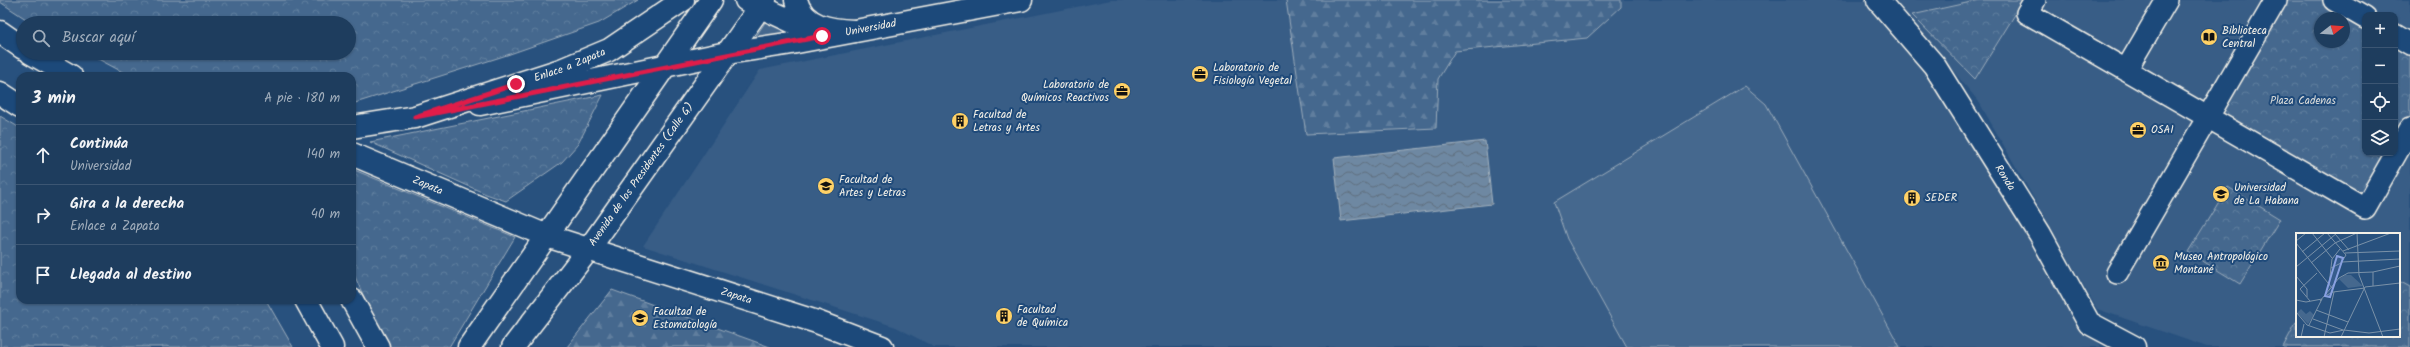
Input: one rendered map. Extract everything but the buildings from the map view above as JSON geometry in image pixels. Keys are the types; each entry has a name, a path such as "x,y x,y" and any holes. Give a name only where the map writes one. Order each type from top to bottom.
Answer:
{"main road":[{"name":"Enlace a Zapata","path":"356,126 415,117 561,70 609,50 683,0"},
{"path":"469,347 711,0"},
{"path":"796,0 809,19 825,29 854,32"},
{"name":"Universidad","path":"415,117 664,68 727,54 822,36 854,32 1021,0"},
{"name":"Ronda","path":"1878,0 1934,65 2040,234 2089,323 2134,347"},
{"path":"757,2 822,36"},
{"name":"Avenida de los Presidentes (Calle G)","path":"513,347 588,250 727,54 757,2"},
{"path":"0,32 16,43"},
{"path":"43,60 65,72"},
{"path":"0,93 16,103"},
{"name":"Zapata","path":"356,156 547,236 817,322 882,347"},
{"path":"308,304 332,347"},
{"path":"354,304 378,347"}],"street":[{"path":"2126,70 2167,0"},
{"path":"2117,273 2276,0"},
{"path":"2334,0 2362,16"},
{"path":"2031,7 2126,70 2365,208 2410,129"},
{"path":"2398,38 2410,44"}],"shaded area":[{"path":"1111,0 1878,0 1934,65 2089,323 2101,347 934,347 896,327 643,246 760,70"},
{"name":"Universidad de La Habana","path":"1894,0 2410,0 2410,347 2207,347 2097,309 1979,102"}],"green space":[{"path":"0,0 638,0 599,23 507,55 356,103 356,72 123,72 100,60 356,60 356,16 21,16 0,2"},
{"path":"1286,0 1621,0 1621,7 1587,38 1455,51 1438,79 1436,128 1306,134"},
{"path":"1980,0 2024,0 1975,79 1912,15"},
{"name":"Plaza Cadenas","path":"2276,0 2334,0 2362,16 2362,156 2395,156 2365,208 2208,118"},
{"path":"766,21 788,33 754,39"},
{"name":"Plaza Cadenas","path":"2398,37 2410,44 2410,129 2398,150"},
{"path":"1745,86 1766,104 1900,347 1627,347 1567,239 1554,202"},
{"path":"603,95 578,144 562,162 506,201 486,194 370,142"},
{"path":"0,116 16,126 16,304 268,304 293,347 0,347"},
{"path":"356,171 515,237 449,347 386,347 356,279"},
{"path":"2228,187 2280,219 2240,284 2188,252"},
{"path":"2400,282 2410,287 2410,347 2283,347 2296,323 2296,337 2400,337"},
{"name":"Facultad de Estomatología","path":"612,290 770,347 567,347"}],"water":[{"path":"1485,141 1492,204 1341,221 1334,158"}],"place":[{"name":"Biblioteca Central","path":"2209,37"},
{"name":"Laboratorio de Fisiología Vegetal","path":"1200,74"},
{"name":"Laboratorio de Químicos Reactivos","path":"1122,91"},
{"name":"Facultad de Letras y Artes","path":"960,121"},
{"name":"OSAI","path":"2138,130"},
{"name":"Facultad de Artes y Letras","path":"826,186"},
{"name":"Universidad de La Habana","path":"2221,194"},
{"name":"SEDER","path":"1912,198"},
{"name":"Museo Antropológico Montané","path":"2161,263"},
{"name":"Facultad de Química","path":"1004,316"},
{"name":"Facultad de Estomatología","path":"640,318"}],"route":[{"path":"516,84 415,117 822,36"}]}
